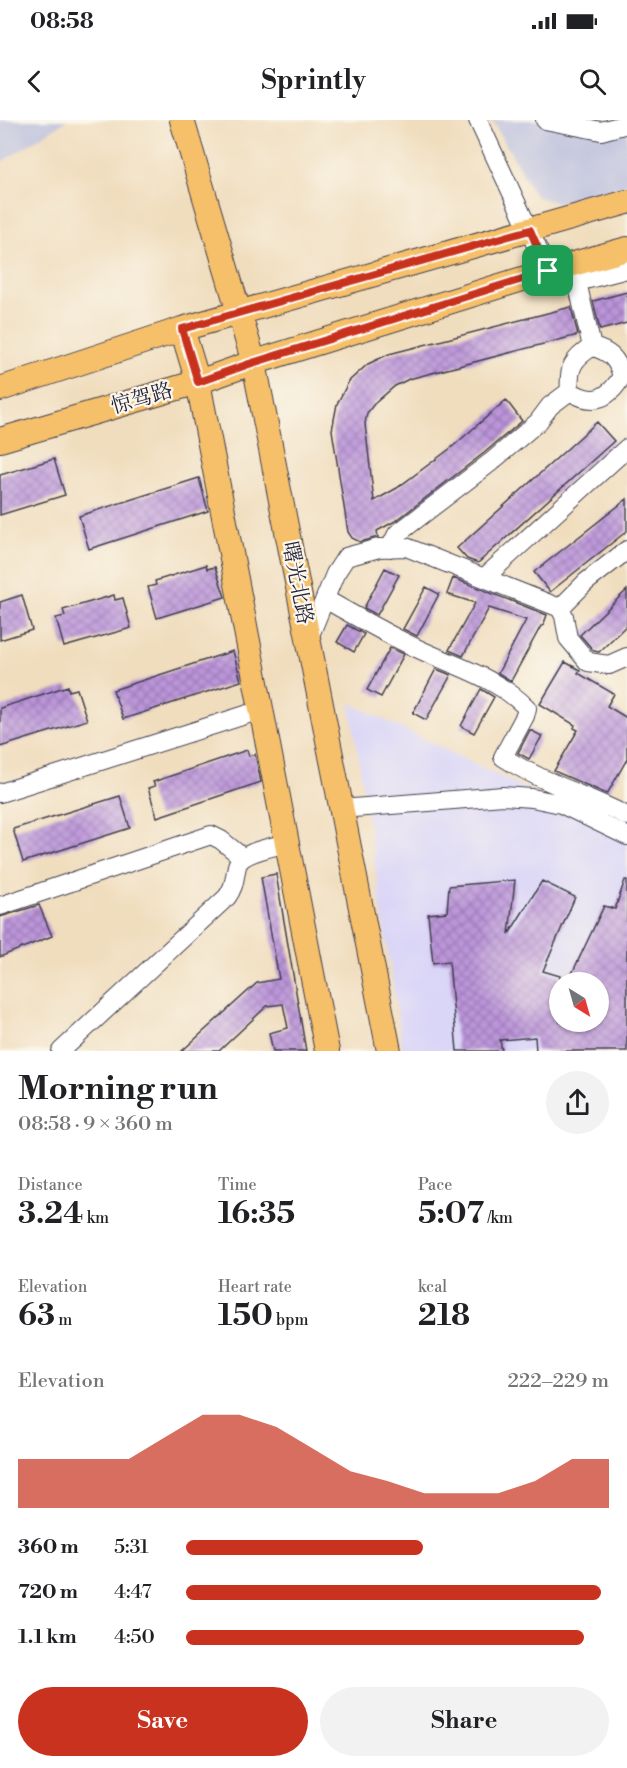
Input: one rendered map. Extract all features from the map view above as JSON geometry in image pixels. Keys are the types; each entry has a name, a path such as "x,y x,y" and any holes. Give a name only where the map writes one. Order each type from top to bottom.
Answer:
{"main road":[{"name":"曙光北路","path":"182,120 254,363 388,1051"},
{"path":"0,389 182,329 627,202"},
{"name":"惊驾路","path":"0,440 198,382 548,271 627,249"},
{"path":"182,329 198,382 327,1051"}],"street":[{"path":"478,120 548,271 577,282 627,269"},
{"path":"544,120 601,131 627,124"},
{"path":"577,282 592,347"},
{"path":"570,391 582,399 606,396 624,377 618,363 610,354 592,347"},
{"path":"570,391 569,370 576,359 592,347"},
{"path":"390,548 397,534 491,462 538,422 550,406 570,391"},
{"path":"484,578 627,448"},
{"path":"308,640 335,574 346,557 379,549 405,547 560,608 564,616 568,638 588,662 609,665 627,657"},
{"path":"560,608 586,582 627,550"},
{"path":"325,599 410,645 494,681 527,708 503,757 541,778 592,798 627,816"},
{"path":"0,793 261,710"},
{"path":"341,809 503,796 532,798 561,804 627,836"},
{"path":"0,906 211,835 242,857"},
{"path":"61,1051 227,897 234,888 237,864 242,857 287,843"}],"shaded area":[{"path":"0,120 67,120 0,163"},
{"path":"492,120 627,120 627,185 564,204 536,197"},
{"path":"350,703 627,838 627,1051 403,1051"}],"building":[{"path":"627,292 627,323 600,330 593,301"},
{"path":"571,307 578,335 409,379 395,386 374,404 367,413 365,424 374,501 397,488 451,448 506,400 522,421 397,520 377,531 378,537 360,542 352,538 348,532 332,430 337,404 349,381 368,364 389,354"},
{"path":"597,422 614,441 478,563 467,559 457,548"},
{"path":"54,459 65,495 0,515 0,475"},
{"path":"199,478 208,511 89,549 79,516"},
{"path":"627,499 627,531 550,592 534,572"},
{"path":"206,565 207,569 215,567 225,597 157,618 148,587 156,585 155,581"},
{"path":"385,568 399,575 377,615 364,608"},
{"path":"453,578 547,615 511,681 498,673 526,620 489,608 463,656 449,650 475,603 447,594"},
{"path":"426,587 439,594 417,636 403,629"},
{"path":"627,590 627,625 599,652 594,651 580,635"},
{"path":"22,595 32,630 0,640 0,602"},
{"path":"114,595 115,600 123,598 131,628 64,647 56,618 65,616 63,610"},
{"path":"347,625 364,634 354,652 337,642"},
{"path":"390,648 404,654 381,697 367,690"},
{"path":"233,651 241,681 123,719 113,690"},
{"path":"565,662 580,670 578,673 614,694 607,706 627,718 627,759 607,794 554,771 578,730 574,728 575,725 540,704"},
{"path":"436,669 451,675 426,720 413,713"},
{"path":"68,686 69,691 77,689 87,720 0,747 0,708"},
{"path":"481,689 494,697 474,733 461,726"},
{"path":"530,730 542,736 529,759 518,753"},
{"path":"247,750 249,756 255,754 261,782 157,817 148,788 155,786 153,782"},
{"path":"120,796 130,828 23,862 13,829"},
{"path":"276,874 306,1051 273,1051 269,1033 288,1028 283,1004 267,1006 219,1051 182,1051 257,983 279,979 261,877"},
{"path":"515,880 509,934 542,881 575,897 543,971 549,973 549,1032 609,1032 609,972 573,972 604,906 615,909 625,880 627,880 627,1051 536,1051 535,1037 500,1040 502,1051 457,1051 449,961 433,963 428,914 447,912 449,886"},
{"path":"39,905 52,936 0,957 0,917"}],"route":[{"path":"530,230 548,271 198,382 182,329 530,230"}]}
